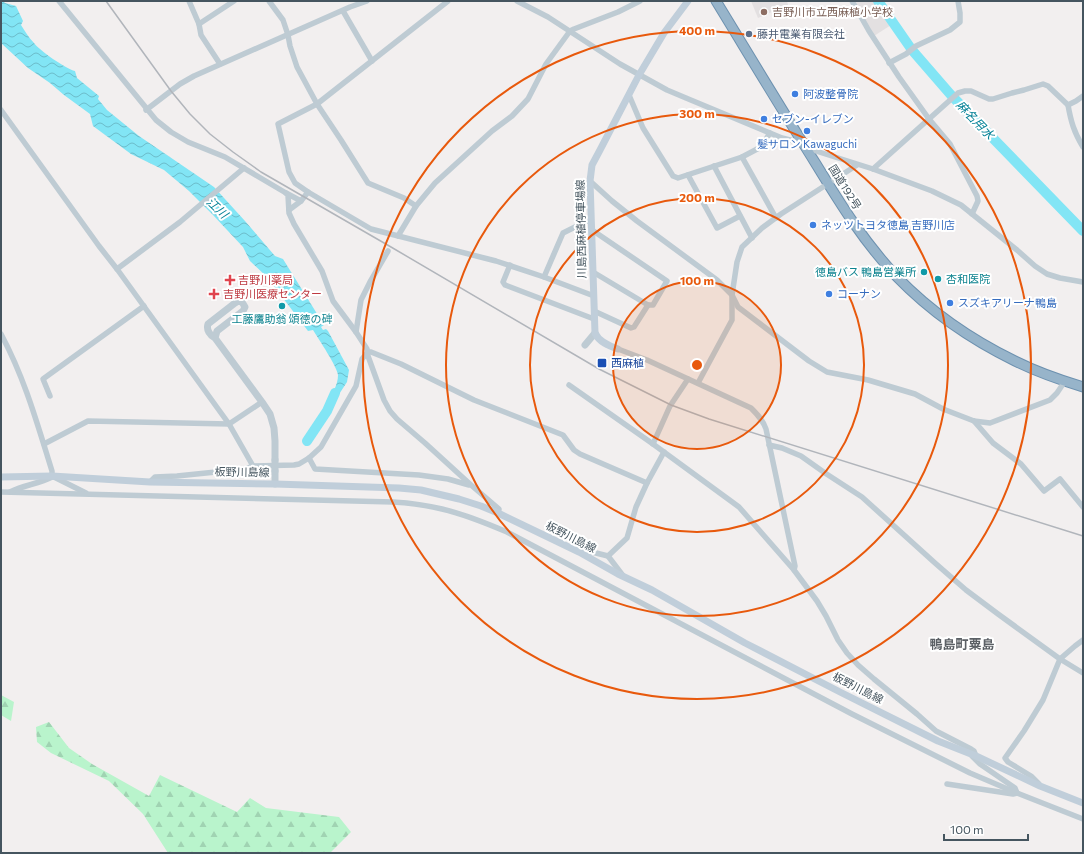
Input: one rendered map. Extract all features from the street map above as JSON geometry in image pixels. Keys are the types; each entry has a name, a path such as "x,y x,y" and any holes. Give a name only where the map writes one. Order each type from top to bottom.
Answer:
{"highway":[{"name":"国道192号","path":"716,1 853,224 888,267 919,297 941,315 986,346 1040,372 1083,386"}],"main road":[{"name":"川島西麻植停車場線","path":"595,333 590,181 592,165 664,33 688,1"},
{"path":"595,333 597,338 607,345 618,349"},
{"name":"板野川島線","path":"2,477 52,476 150,482 399,488 421,490 459,498 498,513 579,552 625,578 652,590 745,643 938,741 973,755 1040,786 1083,803"}],"street":[{"path":"59,1 146,110 156,120 171,132 188,142 225,157 300,201"},
{"path":"189,1 198,24 200,34 220,64"},
{"path":"198,24 234,1"},
{"path":"269,1 283,20 297,67 317,104 368,183 404,198 416,206"},
{"path":"146,110 180,84 194,76 367,1"},
{"path":"448,1 317,104 278,124 289,172 295,183 371,229 478,256 544,277 594,296"},
{"path":"517,1 570,31 620,64 686,98 782,138 802,143 816,151 873,169 932,191 961,205 1035,266 1047,274 1083,282"},
{"path":"398,236 416,206 434,183 492,131 512,116 528,99 546,64 570,31 618,12 640,1"},
{"path":"852,1 889,62 929,119 950,144 977,196 978,201 972,214"},
{"path":"889,62 906,54 916,46 950,30 960,22 958,1"},
{"path":"343,11 372,61"},
{"path":"873,169 958,93 965,91 971,91 989,99 993,99 1043,84 1048,86 1068,105 1072,125 1083,147"},
{"path":"629,95 643,128 673,176 678,178 742,157 761,147 770,133"},
{"path":"1068,105 1083,96"},
{"path":"1,110 229,424 253,466"},
{"path":"742,157 776,218"},
{"path":"698,383 732,320 732,295 737,262 742,247 762,228 776,218 857,165"},
{"path":"714,166 752,238"},
{"path":"117,269 198,208 244,168"},
{"path":"688,175 717,228 740,216"},
{"path":"590,181 637,221 717,280 732,295 738,307 809,361 827,372 868,380 915,394 942,409 974,421 990,423 1050,400 1057,394 1065,381"},
{"path":"289,210 308,192"},
{"path":"286,193 288,195 289,210 294,224 322,271 333,302 367,349 384,400 390,411 471,486 499,509 498,513"},
{"path":"544,277 562,233 592,219"},
{"path":"592,230 667,281 653,305 648,305 593,272"},
{"path":"356,332 361,300 388,251"},
{"path":"510,266 503,282 505,285 631,328 634,327 648,305"},
{"path":"215,338 217,331 243,311 245,306 242,302 235,302 208,324 207,330 215,338 270,414 275,441 275,484"},
{"path":"50,396 43,379 144,306"},
{"path":"585,345 595,333"},
{"path":"1,334 24,384 44,444 52,471 52,476"},
{"path":"618,349 647,360 698,383 751,408 758,415 765,425 795,566 794,570"},
{"path":"150,482 155,477 246,469 253,466 299,464 309,458 321,447 356,386 362,359 368,352"},
{"path":"368,352 401,364 474,400 563,435 574,450 580,454 647,484"},
{"path":"653,444 673,401 688,379"},
{"path":"569,385 653,444 738,507 794,570 817,601 838,640 853,659 874,680 936,731 974,751 973,755 980,764 1015,788 1017,793"},
{"path":"44,444 88,421 229,424 262,402"},
{"path":"974,421 993,442 1021,464 1044,491 1060,479 1083,507"},
{"path":"769,445 782,448 801,456 862,497 935,564 966,590 1060,659 1083,673"},
{"path":"608,556 627,538 636,507 664,452"},
{"path":"309,458 315,468 419,475 448,479 471,486"},
{"path":"8,493 16,488 44,481 52,476"},
{"path":"52,476 89,494"},
{"path":"1,492 393,502 416,504 467,516 507,532 852,714 970,773 1083,819"},
{"path":"579,552 584,550 608,556 625,578"},
{"path":"1040,786 1031,776 1008,762 1005,758 1040,706 1060,659 1083,640"},
{"path":"947,784 1013,794 1017,793"}],"shaded area":[{"name":"吉野川市立西麻植小学校","path":"751,1 787,1 788,5 758,18"},
{"path":"854,1 876,1 891,25 874,36"}],"green space":[{"path":"1,695 14,702 11,721 1,715"},
{"path":"49,722 69,748 92,764 149,796 160,775 237,812 250,798 266,808 339,817 351,832 330,853 168,853 143,814 109,781 51,753 37,742 36,727"}],"water":[{"path":"1,1 16,6 23,21 21,25 37,46 59,63 75,71 77,78 99,96 98,99 107,110 139,136 214,187 275,256 283,259 324,325 321,327 323,330 326,329 328,331 349,370 347,382 332,405 328,402 337,382 337,371 313,330 308,331 267,277 250,261 243,247 189,191 164,170 131,154 93,126 90,114 28,68 1,43"}],"waterway":[{"name":"麻名用水","path":"878,1 912,50 951,95 1083,231"},
{"name":"江川","path":"307,441 327,411 335,393"}],"railway":[{"path":"106,1 171,91 190,114 210,134 233,152 261,172 599,369 671,405 709,419 1083,536"}],"place":[{"name":"吉野川市立西麻植小学校","path":"764,12"},
{"name":"藤井電業有限会社","path":"749,34"},
{"name":"阿波整骨院","path":"795,94"},
{"name":"セブン-イレブン","path":"764,119"},
{"name":"髪サロン Kawaguchi","path":"807,131"},
{"name":"ネッツトヨタ徳島 吉野川店","path":"813,225"},
{"name":"徳島バス 鴨島営業所","path":"924,272"},
{"name":"杏和医院","path":"938,279"},
{"name":"吉野川薬局","path":"230,280"},
{"name":"吉野川医療センター","path":"214,294"},
{"name":"コーナン","path":"829,294"},
{"name":"スズキアリーナ鴨島","path":"950,303"},
{"name":"工藤鷹助翁 頌徳の碑","path":"282,306"},
{"name":"西麻植","path":"602,363"}],"district":[{"name":"鴨島町粟島","path":"962,644"}]}
